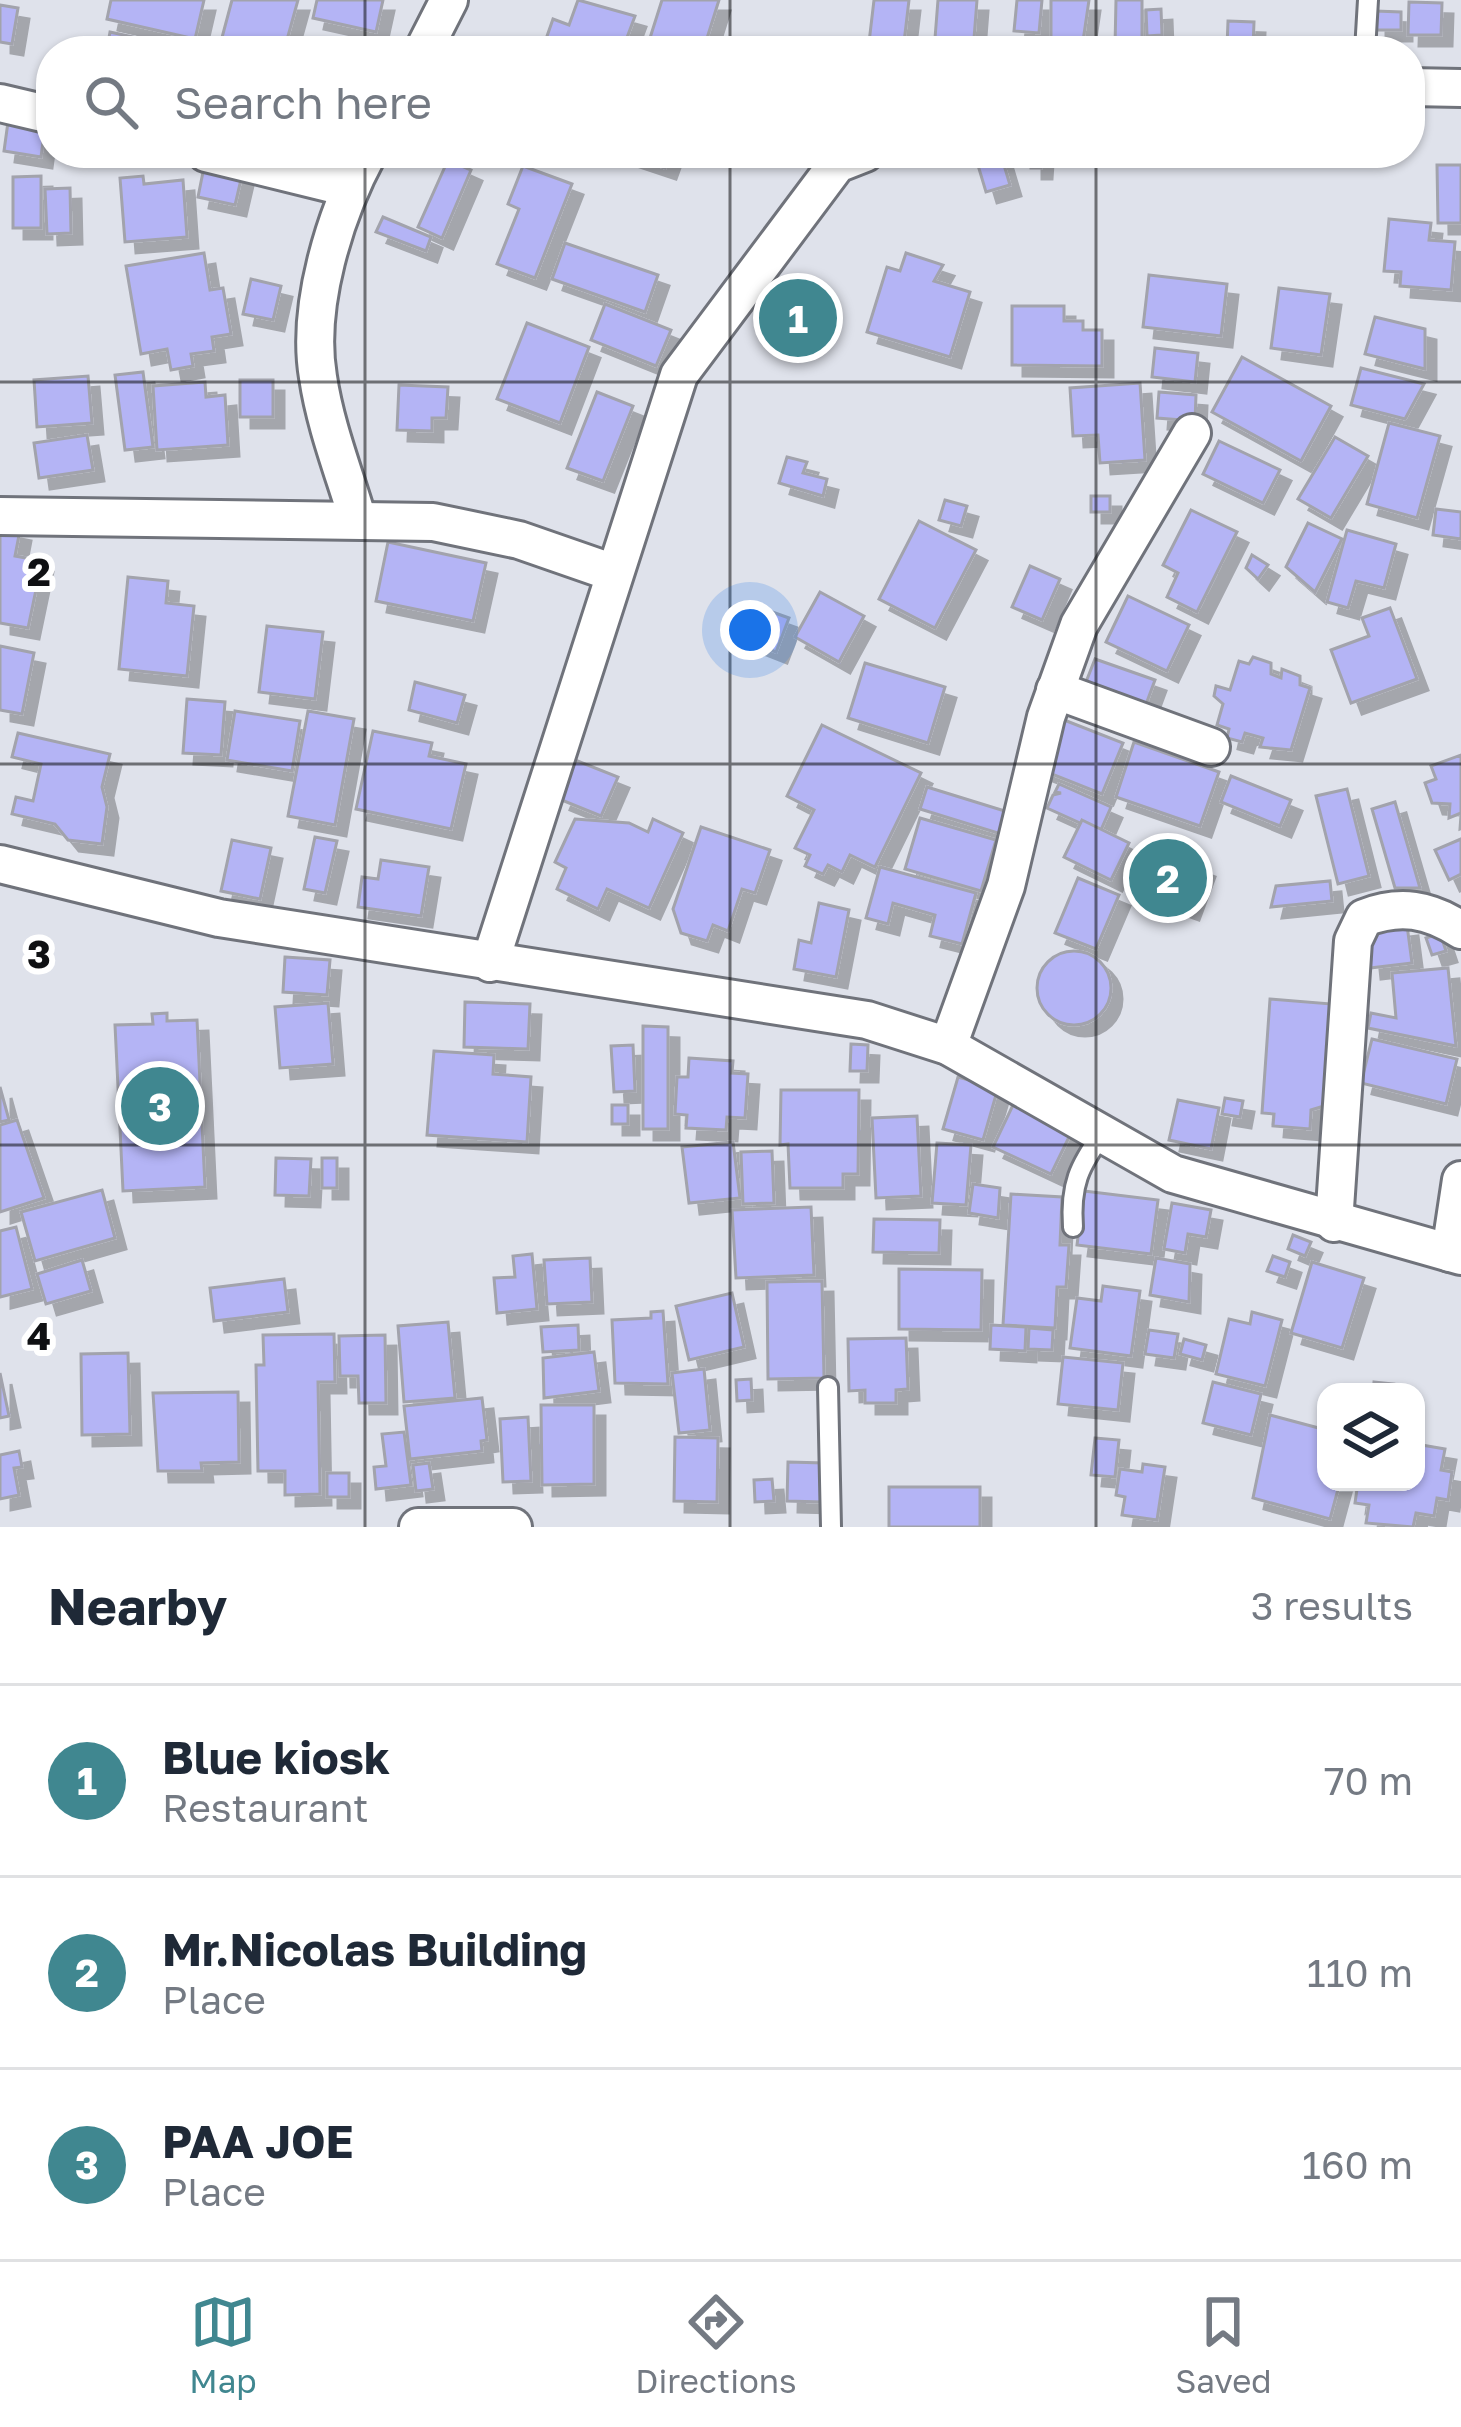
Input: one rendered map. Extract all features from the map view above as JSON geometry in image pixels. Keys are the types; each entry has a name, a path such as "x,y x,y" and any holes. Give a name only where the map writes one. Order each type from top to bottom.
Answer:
{"street":[{"path":"431,36 449,0"},
{"path":"1425,88 1461,88"},
{"path":"0,103 36,111"},
{"path":"267,168 349,188"},
{"path":"358,520 317,375 317,316 349,188 360,168"},
{"path":"490,963 679,375 834,168"},
{"path":"948,1046 1020,841 1030,779 1079,625 1192,434"},
{"path":"0,516 433,522 519,540 614,573"},
{"path":"1055,690 1211,747"},
{"path":"0,864 219,918 867,1020 948,1046 1173,1174 1456,1254 1461,1180"},
{"path":"1334,1222 1353,941 1364,918 1382,910 1412,909 1461,930"},
{"path":"418,1527 513,1527"}],"lane":[{"path":"1366,36 1369,0"},
{"path":"1073,1227 1071,1193 1077,1168 1103,1133"},
{"path":"828,1387 831,1527"}],"building":[{"path":"111,0 204,0 196,36 107,19"},
{"path":"232,0 298,0 288,36 222,36"},
{"path":"317,0 383,0 376,32 313,18"},
{"path":"578,0 635,16 628,36 547,36 553,19 569,25"},
{"path":"662,0 719,0 708,36 651,36"},
{"path":"874,0 909,0 905,36 870,36"},
{"path":"938,0 977,0 974,36 935,36"},
{"path":"1017,0 1042,0 1039,33 1014,31"},
{"path":"1051,0 1089,0 1084,36 1051,36"},
{"path":"1116,0 1142,0 1142,36 1115,36"},
{"path":"1409,2 1442,3 1441,35 1408,35"},
{"path":"0,5 18,8 12,44 0,42"},
{"path":"1161,9 1162,35 1147,36 1146,10"},
{"path":"1375,11 1401,12 1401,30 1375,30"},
{"path":"1228,21 1254,22 1253,36 1227,36"},
{"path":"8,122 36,126 36,156 4,151"},
{"path":"1437,165 1461,165 1461,223 1438,223"},
{"path":"204,168 242,175 235,205 198,197"},
{"path":"444,168 471,170 442,238 418,227"},
{"path":"522,168 572,184 535,278 497,264 519,209 508,204"},
{"path":"979,168 1005,168 1010,185 986,192"},
{"path":"41,176 41,228 13,228 13,177"},
{"path":"143,176 144,184 183,180 187,237 125,242 120,178"},
{"path":"70,188 71,233 47,234 45,189"},
{"path":"383,217 431,237 426,251 376,232"},
{"path":"1389,219 1431,223 1429,240 1455,242 1451,290 1400,286 1401,272 1384,271"},
{"path":"565,243 658,275 645,312 552,279"},
{"path":"204,253 210,290 223,288 231,334 212,337 214,351 191,354 193,366 171,370 167,349 141,354 126,266"},
{"path":"906,253 943,265 934,281 970,292 950,357 867,332 887,267 900,271"},
{"path":"1149,275 1227,284 1221,336 1143,327"},
{"path":"251,279 281,286 273,320 243,314"},
{"path":"1279,288 1330,294 1321,355 1271,348"},
{"path":"786,296 822,315 809,340 773,321"},
{"path":"605,304 671,330 656,366 591,340"},
{"path":"1012,306 1064,306 1064,321 1083,321 1083,330 1102,330 1102,366 1012,365"},
{"path":"1375,317 1425,329 1425,369 1365,354"},
{"path":"527,323 589,347 560,423 497,399"},
{"path":"1155,348 1198,353 1195,382 1152,377"},
{"path":"1242,357 1331,406 1301,461 1212,412"},
{"path":"1361,368 1424,384 1405,419 1351,405"},
{"path":"143,372 153,447 125,450 115,375"},
{"path":"88,376 92,423 37,427 34,380"},
{"path":"240,380 273,380 273,417 240,417"},
{"path":"205,382 206,397 225,395 228,445 157,450 153,386"},
{"path":"1140,383 1145,460 1100,463 1098,435 1073,436 1070,388"},
{"path":"399,385 448,387 446,418 432,418 432,431 397,430"},
{"path":"597,392 633,406 603,481 567,468"},
{"path":"1159,392 1196,395 1195,421 1157,418"},
{"path":"1389,423 1440,436 1417,518 1367,504"},
{"path":"87,435 93,470 39,478 34,443"},
{"path":"1335,437 1368,456 1331,518 1298,499"},
{"path":"1219,441 1280,470 1263,503 1203,474"},
{"path":"787,457 807,462 803,473 827,479 823,496 779,483"},
{"path":"1091,496 1110,496 1110,512 1091,512"},
{"path":"945,500 967,506 961,526 939,520"},
{"path":"1436,509 1461,512 1461,539 1433,535"},
{"path":"1191,510 1237,532 1197,612 1167,597 1178,573 1163,565"},
{"path":"919,521 976,550 935,628 879,599"},
{"path":"1308,523 1342,539 1315,592 1286,567"},
{"path":"0,526 20,530 15,556 42,561 28,628 0,623"},
{"path":"1347,530 1396,544 1384,588 1356,581 1348,608 1327,602"},
{"path":"388,542 486,563 473,621 376,601"},
{"path":"1252,555 1268,565 1258,579 1246,568"},
{"path":"1030,566 1060,579 1042,620 1012,607"},
{"path":"128,577 168,581 166,603 194,606 187,676 119,669"},
{"path":"820,592 864,616 839,662 795,637"},
{"path":"1128,596 1189,625 1167,671 1106,642"},
{"path":"1390,608 1417,679 1351,703 1331,650 1369,636 1362,618"},
{"path":"764,609 789,618 776,652 750,642"},
{"path":"267,626 323,632 315,699 259,692"},
{"path":"0,646 34,653 22,714 0,710"},
{"path":"1253,657 1271,663 1271,674 1281,678 1282,669 1300,676 1300,685 1310,688 1291,750 1260,747 1263,738 1245,733 1242,742 1227,738 1229,729 1217,725 1223,704 1214,696 1216,686 1230,690 1239,661 1249,664"},
{"path":"1095,659 1155,680 1142,715 1101,700 1105,688 1086,682"},
{"path":"865,663 945,687 928,743 848,718"},
{"path":"415,682 465,695 457,723 409,710"},
{"path":"187,699 225,702 221,755 183,753"},
{"path":"235,711 300,721 292,771 227,760"},
{"path":"308,711 354,719 335,825 288,816"},
{"path":"1059,718 1123,743 1102,794 1039,769"},
{"path":"822,725 921,773 875,867 850,855 842,872 828,865 823,874 805,866 810,855 795,848 814,810 787,796"},
{"path":"373,731 432,743 429,756 466,764 451,829 356,809"},
{"path":"18,733 110,754 102,787 107,807 102,844 68,840 55,824 12,814 16,797 33,801 41,764 12,757"},
{"path":"1134,742 1219,772 1200,826 1116,797"},
{"path":"1461,755 1461,813 1449,818 1450,804 1432,803 1425,783 1436,779 1431,766"},
{"path":"575,760 618,777 601,816 559,799"},
{"path":"1231,776 1291,800 1280,826 1221,802"},
{"path":"1059,784 1111,807 1100,832 1047,808 1053,795 1061,793 1055,792"},
{"path":"927,787 1008,812 1001,834 920,809"},
{"path":"1347,789 1369,876 1338,884 1316,796"},
{"path":"1395,802 1420,888 1395,888 1372,809"},
{"path":"920,818 996,840 981,891 905,869"},
{"path":"575,819 629,823 648,832 653,819 683,833 649,908 607,889 598,909 557,889 566,868 555,862"},
{"path":"1082,820 1129,843 1111,880 1064,857"},
{"path":"701,827 770,850 755,893 742,889 728,931 713,925 707,941 681,933 673,909"},
{"path":"315,837 337,841 325,893 304,889"},
{"path":"1461,839 1461,874 1449,880 1435,850"},
{"path":"232,840 271,848 260,899 221,891"},
{"path":"1149,846 1204,866 1188,909 1133,889"},
{"path":"381,860 429,867 421,916 358,907 362,877 378,879"},
{"path":"880,867 976,893 962,944 930,936 935,915 893,903 888,924 866,918"},
{"path":"1078,878 1119,895 1096,949 1055,933"},
{"path":"1330,881 1332,901 1271,907 1276,886"},
{"path":"819,903 849,910 836,977 794,969 799,940 811,943"},
{"path":"1407,925 1412,963 1370,968 1366,930"},
{"path":"1440,933 1446,951 1432,955 1426,938"},
{"path":"1074,951 1100,962 1111,988 1100,1014 1074,1025 1048,1014 1037,988 1048,962"},
{"path":"285,957 330,960 327,995 283,992"},
{"path":"1448,968 1456,1046 1368,1028 1371,1013 1396,1018 1392,973"},
{"path":"1270,999 1332,1004 1324,1106 1311,1110 1310,1129 1273,1126 1274,1114 1262,1113"},
{"path":"465,1002 530,1004 528,1049 464,1047"},
{"path":"328,1003 333,1064 280,1068 275,1007"},
{"path":"167,1013 167,1021 197,1020 205,1187 123,1191 115,1025 153,1024 152,1014"},
{"path":"643,1026 668,1027 668,1129 643,1129"},
{"path":"1372,1039 1457,1059 1446,1104 1361,1083"},
{"path":"851,1044 868,1045 867,1071 850,1071"},
{"path":"633,1045 635,1091 614,1092 611,1046"},
{"path":"434,1051 494,1055 493,1074 531,1077 527,1142 427,1135"},
{"path":"689,1058 733,1061 732,1073 748,1074 745,1118 727,1117 726,1130 686,1128 687,1115 675,1114 677,1077 688,1077"},
{"path":"958,1077 998,1088 983,1140 943,1129"},
{"path":"0,1087 9,1120 0,1122"},
{"path":"781,1090 859,1090 858,1174 843,1174 843,1188 790,1188 788,1144 780,1145"},
{"path":"1225,1098 1243,1101 1240,1117 1222,1114"},
{"path":"1178,1100 1219,1108 1211,1149 1169,1140"},
{"path":"612,1105 628,1105 628,1124 612,1124"},
{"path":"1013,1105 1071,1133 1051,1174 993,1147"},
{"path":"917,1116 921,1196 876,1198 872,1118"},
{"path":"17,1120 44,1198 0,1212 0,1125"},
{"path":"733,1142 740,1198 689,1203 682,1147"},
{"path":"937,1143 971,1145 966,1205 932,1203"},
{"path":"772,1151 774,1203 743,1204 741,1152"},
{"path":"276,1158 311,1159 309,1196 275,1195"},
{"path":"322,1158 337,1158 337,1188 322,1188"},
{"path":"973,1184 1000,1188 998,1218 969,1213"},
{"path":"102,1190 115,1238 35,1261 21,1212"},
{"path":"1084,1191 1158,1200 1151,1254 1077,1245"},
{"path":"1011,1194 1062,1197 1060,1245 1069,1245 1066,1287 1057,1287 1055,1328 1003,1325"},
{"path":"1172,1203 1211,1210 1206,1237 1188,1234 1185,1253 1164,1249"},
{"path":"811,1207 814,1275 736,1278 732,1210"},
{"path":"874,1219 940,1220 939,1253 873,1252"},
{"path":"16,1227 32,1289 0,1297 0,1231"},
{"path":"1293,1235 1311,1242 1305,1256 1288,1249"},
{"path":"532,1254 537,1309 497,1313 494,1278 515,1277 513,1256"},
{"path":"1273,1256 1290,1262 1285,1277 1267,1271"},
{"path":"590,1258 592,1302 547,1304 544,1260"},
{"path":"1156,1258 1190,1264 1189,1302 1150,1295"},
{"path":"82,1260 91,1291 46,1304 37,1274"},
{"path":"1312,1262 1364,1278 1342,1348 1291,1333"},
{"path":"899,1269 982,1270 981,1330 899,1329"},
{"path":"284,1279 288,1312 214,1321 210,1288"},
{"path":"822,1281 824,1378 768,1379 767,1282"},
{"path":"1103,1286 1140,1291 1131,1356 1070,1348 1077,1298 1101,1301"},
{"path":"732,1293 744,1347 689,1360 676,1306"},
{"path":"663,1311 668,1384 615,1383 612,1320 651,1318 651,1312"},
{"path":"1252,1312 1282,1320 1265,1386 1216,1374 1229,1319 1250,1324"},
{"path":"448,1322 455,1398 404,1402 398,1326"},
{"path":"578,1325 579,1350 543,1352 541,1327"},
{"path":"991,1325 1026,1327 1025,1351 990,1349"},
{"path":"1029,1328 1053,1330 1052,1350 1028,1349"},
{"path":"1149,1330 1178,1334 1174,1358 1145,1354"},
{"path":"334,1334 335,1382 318,1382 320,1494 285,1495 285,1471 258,1471 256,1365 264,1365 263,1335"},
{"path":"385,1335 386,1403 359,1403 358,1376 340,1376 339,1336"},
{"path":"906,1338 908,1389 896,1390 896,1403 865,1403 865,1390 849,1391 848,1339"},
{"path":"1184,1339 1206,1345 1202,1360 1180,1354"},
{"path":"594,1352 599,1391 544,1398 543,1358"},
{"path":"128,1353 130,1434 82,1435 81,1354"},
{"path":"1063,1357 1123,1363 1118,1410 1058,1404"},
{"path":"704,1369 710,1430 679,1433 672,1373"},
{"path":"0,1373 9,1416 0,1418"},
{"path":"751,1379 752,1400 737,1401 736,1380"},
{"path":"1213,1382 1261,1394 1251,1435 1203,1423"},
{"path":"238,1392 239,1462 201,1463 202,1471 158,1471 153,1393"},
{"path":"482,1398 487,1440 481,1441 482,1451 410,1459 404,1406"},
{"path":"541,1405 594,1405 594,1484 542,1485"},
{"path":"1270,1415 1317,1428 1317,1491 1338,1491 1330,1519 1253,1498"},
{"path":"528,1417 531,1481 503,1482 500,1419"},
{"path":"404,1432 411,1485 376,1489 374,1467 386,1466 382,1434"},
{"path":"675,1437 718,1438 717,1502 674,1501"},
{"path":"1095,1438 1119,1440 1115,1477 1091,1475"},
{"path":"1425,1446 1445,1449 1441,1470 1452,1472 1448,1500 1437,1498 1434,1516 1416,1513 1413,1527 1366,1523 1369,1505 1355,1503 1357,1491 1425,1491"},
{"path":"19,1451 22,1467 14,1468 19,1495 0,1499 0,1455"},
{"path":"788,1462 824,1463 823,1502 787,1501"},
{"path":"429,1463 433,1489 416,1491 413,1465"},
{"path":"1143,1464 1165,1467 1157,1520 1122,1515 1125,1497 1116,1495 1120,1469 1142,1472"},
{"path":"327,1473 349,1473 349,1497 327,1497"},
{"path":"772,1479 774,1501 755,1502 754,1480"},
{"path":"889,1487 980,1487 980,1527 889,1527"}],"place":[{"name":"Blue kiosk","path":"798,318"},
{"name":"Mr.Nicolas Building","path":"1168,878"},
{"name":"PAA JOE","path":"160,1106"}]}
